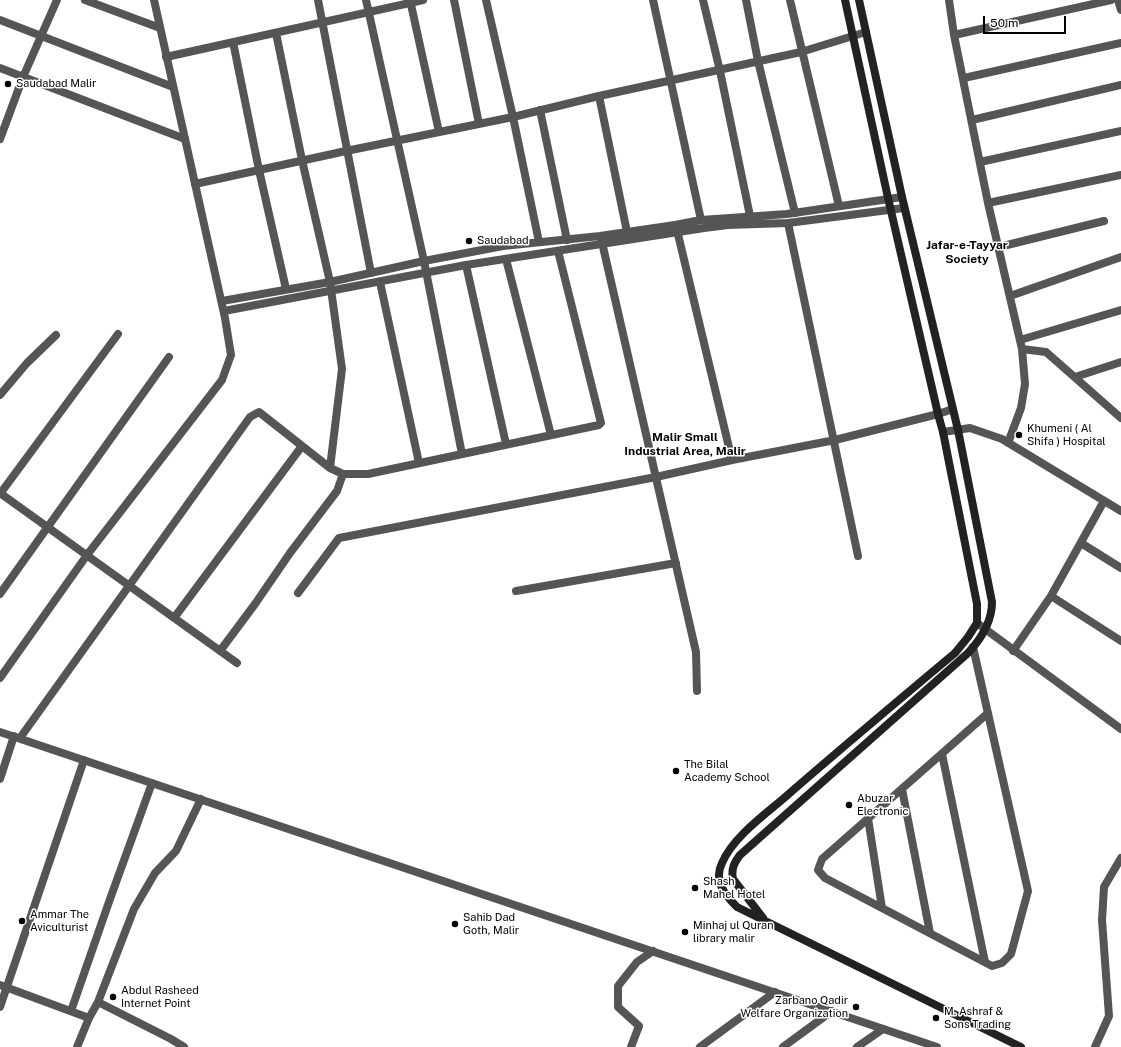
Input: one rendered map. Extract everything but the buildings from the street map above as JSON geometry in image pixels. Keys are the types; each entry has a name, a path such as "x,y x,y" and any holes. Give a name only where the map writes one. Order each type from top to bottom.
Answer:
{"main road":[{"path":"845,0 888,198 943,432 977,604 977,623 955,653 734,843 721,864 719,881 726,896 737,907 1021,1047"},
{"path":"764,921 733,879 731,872 736,860 974,647 990,619 992,602 958,430 904,208 859,0"}],"street":[{"path":"0,139 2,129 23,77 57,0"},
{"path":"85,0 160,28"},
{"path":"0,678 87,555 222,380 231,355 222,301 154,0"},
{"path":"318,0 346,151 371,273"},
{"path":"366,0 424,261 462,454"},
{"path":"166,57 369,12 410,1 423,0"},
{"path":"454,0 479,124"},
{"path":"486,0 513,117 539,242"},
{"path":"653,0 701,220"},
{"path":"703,0 720,70 750,216"},
{"path":"746,0 758,61 795,213"},
{"path":"790,0 801,52 839,206"},
{"path":"949,0 954,35 964,78 988,203 1022,349 1025,384 1021,408 1008,443"},
{"path":"954,35 1111,0"},
{"path":"1118,0 1121,10"},
{"path":"410,1 439,132"},
{"path":"0,20 173,87"},
{"path":"195,184 302,160 513,117 598,96 670,82 801,52 866,32"},
{"path":"276,33 302,160 330,282 342,369 330,468"},
{"path":"233,42 259,170 286,289"},
{"path":"964,78 1121,42"},
{"path":"0,68 185,139"},
{"path":"972,120 1121,86"},
{"path":"598,96 627,232"},
{"path":"540,110 567,240"},
{"path":"980,162 1121,131"},
{"path":"988,203 1121,175"},
{"path":"222,301 330,282 424,261 503,246 567,240 601,240 676,229 701,220 795,213 902,196"},
{"path":"824,208 826,218"},
{"path":"224,311 426,272 558,251 627,232 728,225 788,223 904,208"},
{"path":"999,247 1104,221"},
{"path":"788,223 835,440 858,556"},
{"path":"676,229 732,460"},
{"path":"601,240 696,652 697,691"},
{"path":"0,779 17,737 250,417 259,412 330,468 343,474 368,474 599,425 602,423 558,251"},
{"path":"1010,296 1121,257"},
{"path":"506,259 551,435"},
{"path":"466,265 506,444"},
{"path":"380,282 419,463"},
{"path":"1020,340 1121,310"},
{"path":"118,334 0,493 237,663"},
{"path":"0,395 27,363 56,335"},
{"path":"1022,349 1046,352 1119,414"},
{"path":"0,594 169,356"},
{"path":"1075,377 1121,362"},
{"path":"298,593 339,538 656,477 732,460 835,440 953,409"},
{"path":"943,432 970,428 1002,438 1121,511"},
{"path":"174,618 302,446"},
{"path":"220,651 290,553 337,491 343,474"},
{"path":"1013,651 1051,596 1104,501"},
{"path":"1081,543 1121,568"},
{"path":"516,591 676,563"},
{"path":"1051,596 1121,641"},
{"path":"977,623 1013,651 1121,729"},
{"path":"974,647 1028,891 1011,954 1002,963 992,966 825,878 818,870 822,859 988,713"},
{"path":"0,732 937,1047"},
{"path":"942,754 985,962"},
{"path":"0,1007 3,986 84,760"},
{"path":"71,1011 152,783"},
{"path":"902,789 930,934"},
{"path":"77,1047 98,1002 134,909 155,873 176,851 201,799"},
{"path":"868,818 882,908"},
{"path":"1095,1047 1109,1016 1102,920 1104,887 1121,858"},
{"path":"631,1047 639,1026 618,1007 618,986 637,962 652,951"},
{"path":"3,986 90,1018"},
{"path":"700,1047 775,992"},
{"path":"98,1002 184,1047"},
{"path":"783,1047 832,1011"},
{"path":"857,1047 883,1028"}],"place":[{"name":"Saudabad Malir","path":"8,84"},
{"name":"Saudabad","path":"469,241"},
{"name":"Khumeni ( Al Shifa ) Hospital","path":"1019,435"},
{"name":"The Bilal Academy School","path":"676,771"},
{"name":"Abuzar Electronic","path":"849,805"},
{"name":"Shash Mahel Hotel","path":"695,888"},
{"name":"Ammar The Aviculturist","path":"22,921"},
{"name":"Sahib Dad Goth, Malir","path":"455,924"},
{"name":"Minhaj ul Quran library malir","path":"685,932"},
{"name":"Abdul Rasheed Internet Point","path":"113,997"},
{"name":"Zarbano Qadir Welfare Organization","path":"856,1007"},
{"name":"M. Ashraf & Sons Trading","path":"936,1018"}],"district":[{"name":"Jafar-e-Tayyar Society","path":"967,252"},
{"name":"Malir Small Industrial Area, Malir","path":"685,444"}]}
